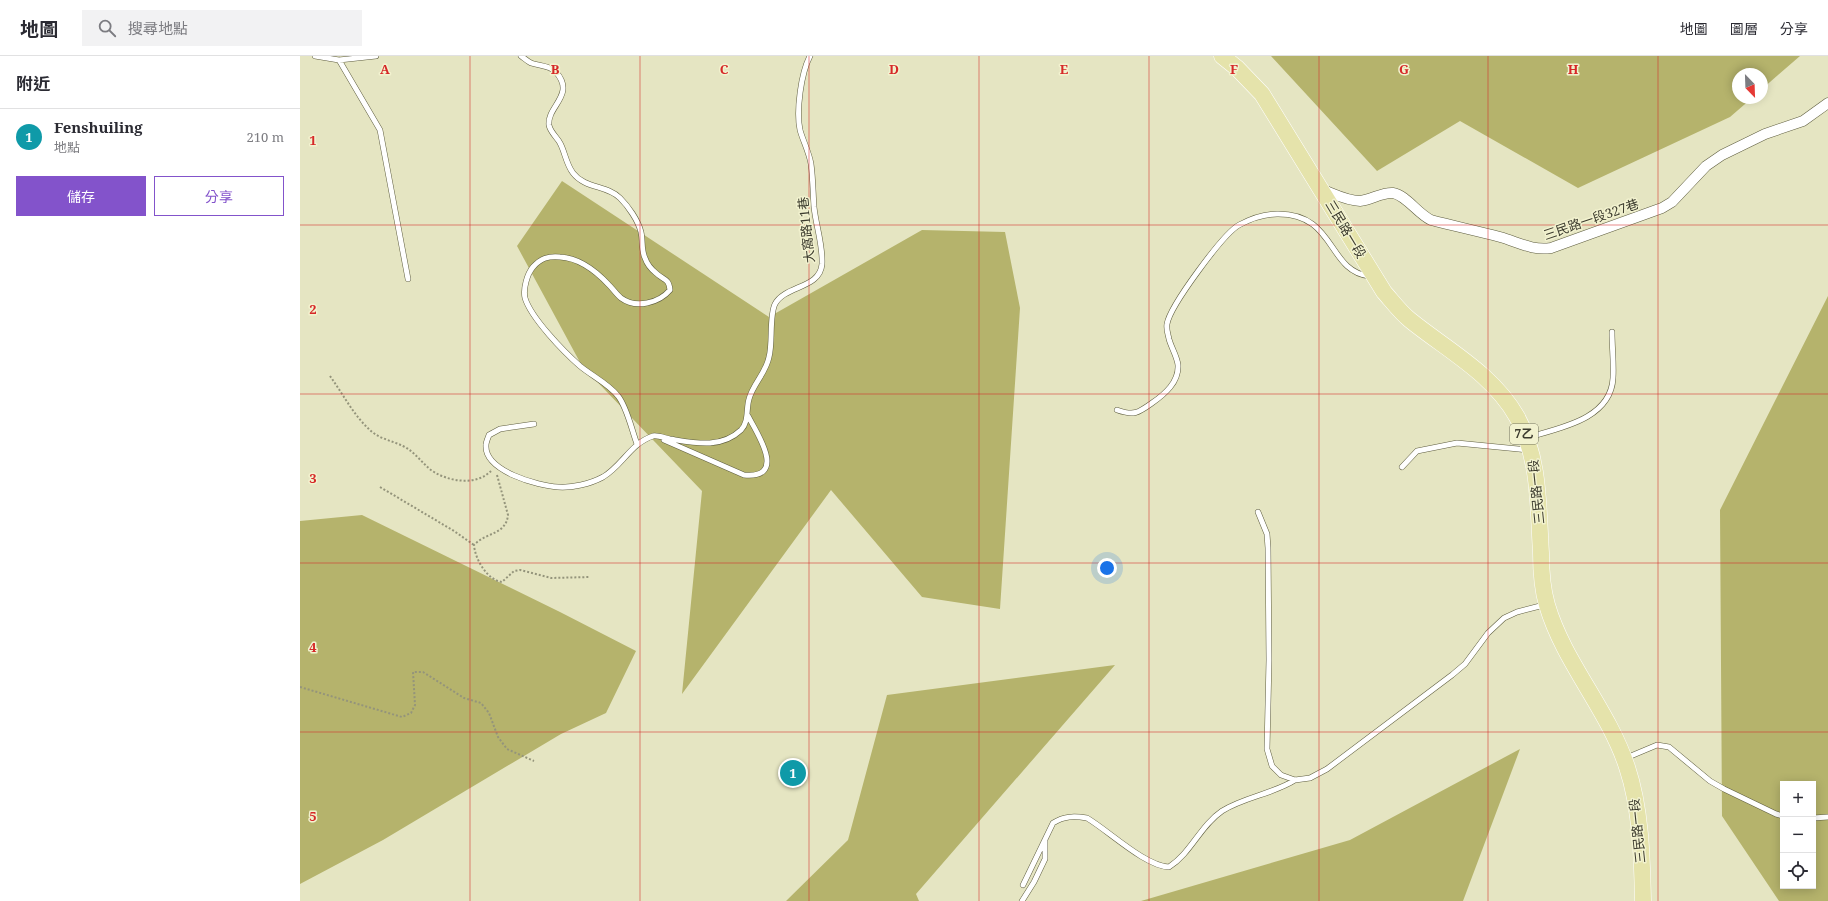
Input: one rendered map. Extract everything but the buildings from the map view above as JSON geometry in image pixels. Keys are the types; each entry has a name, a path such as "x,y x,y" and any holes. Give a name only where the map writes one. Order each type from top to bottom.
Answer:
{"main road":[{"name":"三民路一段","path":"1222,56 1237,68 1262,94 1384,292 1408,319 1485,377 1504,397 1518,418 1529,444 1537,482 1542,574 1547,604 1561,641 1604,717 1623,759 1638,810 1643,901"}],"street":[{"name":"三民路一段327巷","path":"1321,189 1352,200 1360,201 1387,193 1394,193 1403,198 1423,217 1506,239 1532,249 1542,250 1662,208 1672,202 1706,166 1722,155 1765,134 1803,122 1828,103"}],"lane":[{"path":"315,56 339,60 376,56"},
{"path":"521,56 530,62 555,71 560,79 564,90 549,123 550,130 560,142 572,173 587,184 605,190 619,197 627,206 641,231 642,247 645,258 651,268 670,283 670,290 666,294 655,301 639,305 621,298 595,272 580,262 568,257 544,258 531,269 526,280 524,297 528,307 569,356 619,397 637,444"},
{"name":"大窩路11巷","path":"654,436 695,444 716,443 732,438 743,428 748,416 748,400 769,358 775,304 781,297 808,284 818,276 822,266 814,208 811,163 798,118 803,78 810,56"},
{"path":"339,60 380,130 408,279"},
{"path":"1117,410 1128,414 1140,412 1164,394 1176,379 1178,364 1166,327 1169,317 1198,271 1225,235 1238,225 1256,218 1276,214 1300,216 1312,223 1322,233 1349,268 1359,274 1374,276"},
{"path":"1402,467 1417,451 1457,442 1529,444 1559,428 1592,415 1603,405 1609,394 1614,379 1612,332"},
{"path":"534,424 500,429 490,435 486,446 489,457 496,466 518,477 539,484 559,487 584,484 604,476 637,444 654,436 738,472 754,476 762,472 767,465 768,455 748,416"},
{"path":"1258,512 1267,534 1268,548 1269,660 1267,749 1272,766 1281,775 1295,780"},
{"path":"1023,885 1053,823 1062,818 1076,816 1087,818 1149,861 1161,867 1169,867 1184,855 1208,822 1222,811 1239,803 1286,786 1295,780 1310,778 1328,769 1465,664 1488,633 1504,618 1517,612 1547,604"},
{"path":"1623,759 1657,745 1669,747 1710,780 1724,789 1780,815"},
{"path":"1816,818 1828,817"},
{"path":"1022,901 1034,882 1045,858 1045,840"}],"path":[{"path":"330,376 370,431 413,452 432,470 447,478 476,480 487,475 496,466"},
{"path":"474,545 479,540 504,527 507,521 508,515 499,488 496,466"},
{"path":"380,487 454,531 474,545 479,562 489,575 498,582 502,582 514,571 520,570 551,578 590,577"},
{"path":"300,687 402,717 411,713 415,705 413,672 422,672 464,698 481,703 489,713 498,737 507,749 534,761"}],"shaded area":[{"path":"1271,56 1800,56 1768,84 1768,68 1732,68 1732,104 1745,104 1730,117 1578,188 1460,121 1377,171"},
{"path":"562,181 769,317 922,230 1005,232 1020,308 1000,609 922,597 831,490 682,694 702,491 582,366 517,246"},
{"path":"1828,296 1828,901 1779,901 1722,816 1720,510"},
{"path":"362,515 636,651 606,713 561,734 383,840 300,884 300,521"},
{"path":"1115,665 916,894 919,901 786,901 848,840 887,695"},
{"path":"1520,749 1463,901 1141,901 1350,840"}],"place":[{"name":"Fenshuiling","path":"793,773"}]}
